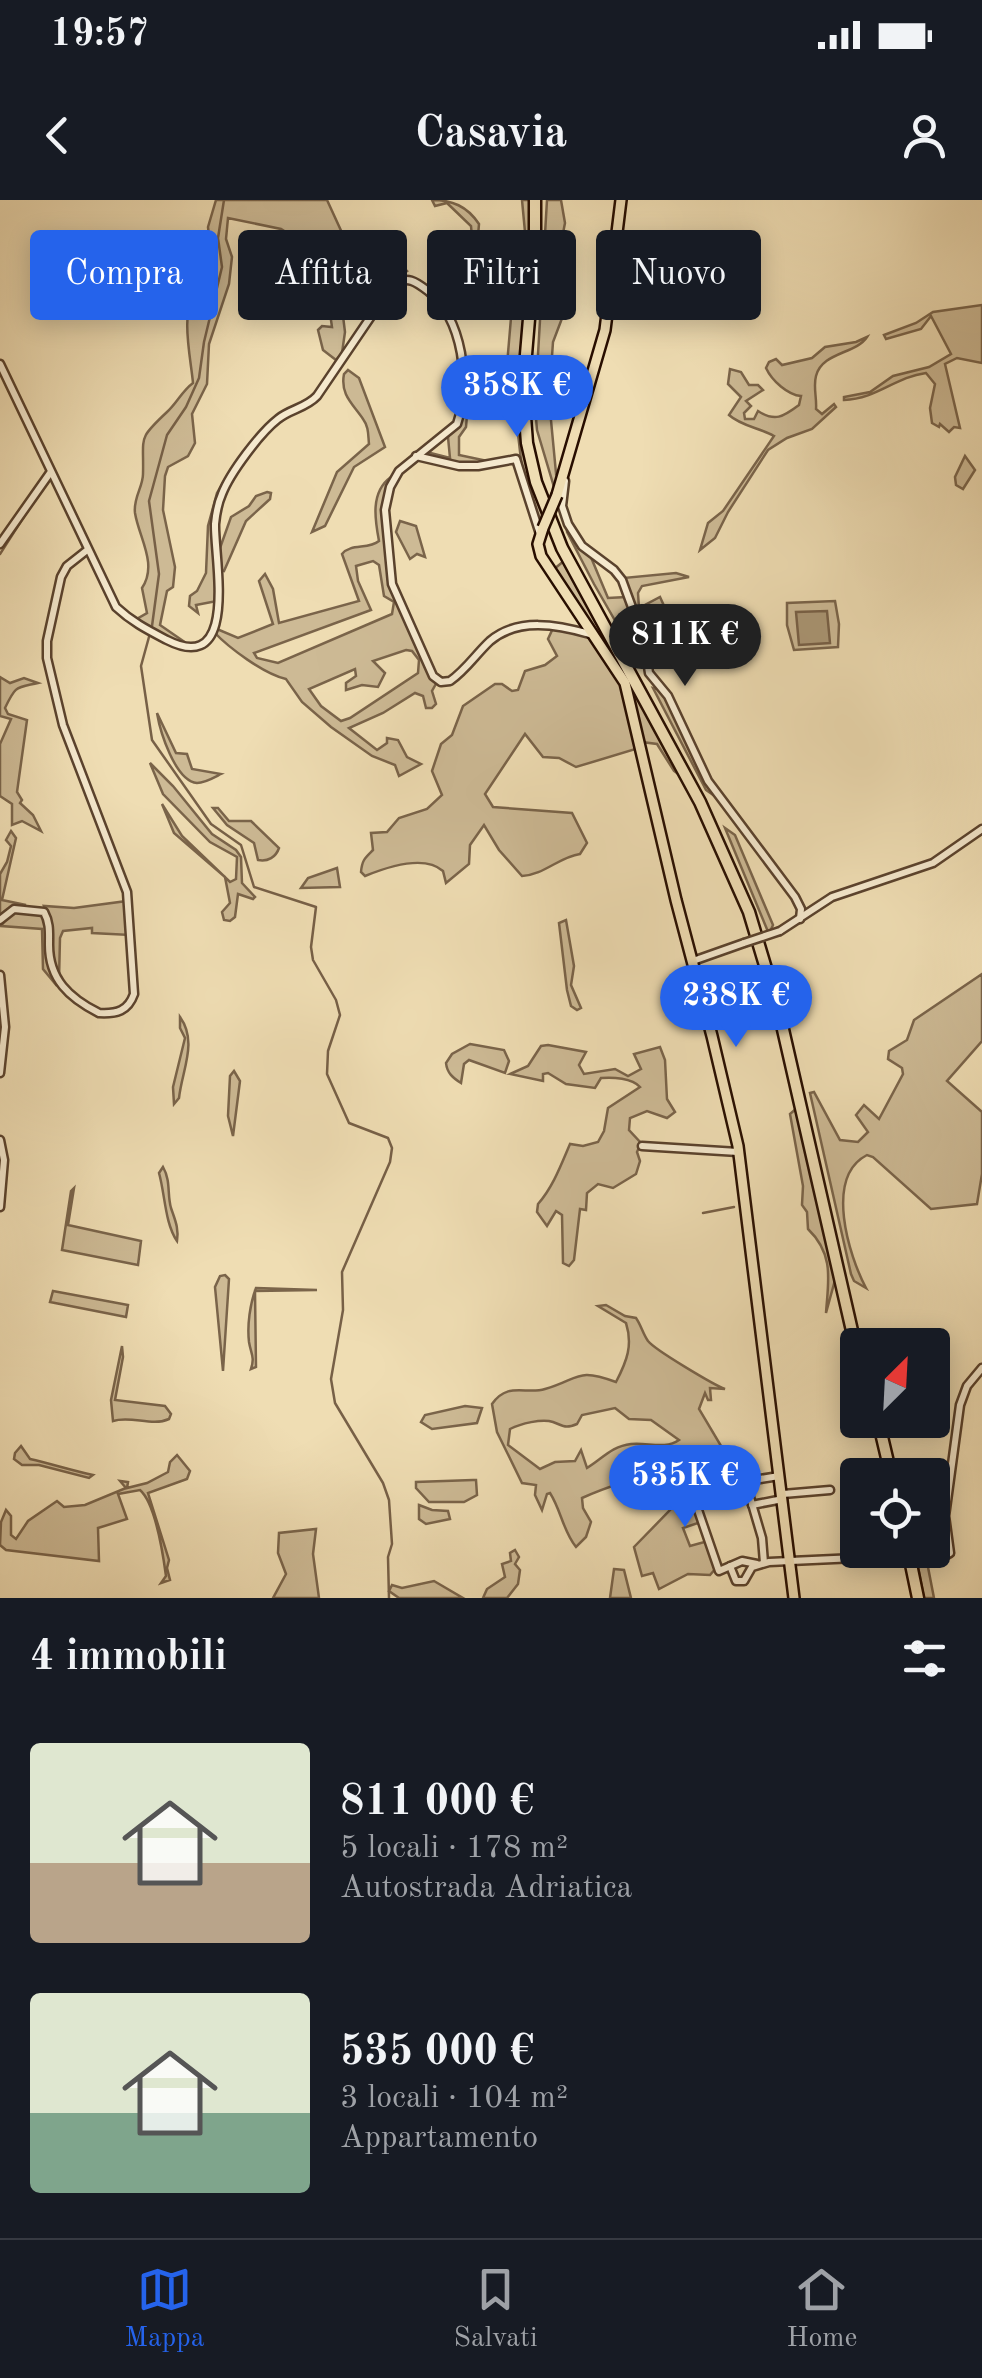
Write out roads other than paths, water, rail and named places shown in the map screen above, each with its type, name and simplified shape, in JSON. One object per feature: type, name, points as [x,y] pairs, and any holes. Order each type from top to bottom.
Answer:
[{"type":"highway","points":[[538,200],[540,248],[529,392],[531,426],[542,479],[567,545],[710,809],[754,910],[785,1012],[857,1328]]},
{"type":"highway","points":[[538,200],[523,390],[527,443],[536,482],[562,548],[695,792],[749,912],[779,1012],[852,1328]]},
{"type":"highway","points":[[909,1568],[915,1598]]},
{"type":"main road","points":[[623,200],[604,330],[538,549],[625,683],[693,960],[738,1152],[794,1598]]},
{"type":"street","points":[[0,364],[116,607],[140,627],[189,649],[204,642],[219,609],[216,524],[228,482],[277,420],[303,408],[317,396],[384,294],[396,281],[409,279],[439,300],[450,314],[462,384],[457,424],[394,478],[385,518],[396,598],[435,679],[454,679],[496,637],[524,627],[543,624],[594,634]]},
{"type":"street","points":[[416,456],[459,466],[516,459],[541,531]]},
{"type":"street","points":[[42,482],[45,460]]},
{"type":"street","points":[[566,462],[562,500],[568,524],[582,546],[620,576],[644,640],[649,673],[668,696],[708,782],[799,904],[800,919]]},
{"type":"street","points":[[0,544],[50,472]]},
{"type":"street","points":[[42,482],[56,485]]},
{"type":"street","points":[[0,920],[14,908],[44,912],[49,926],[50,965],[64,989],[99,1014],[126,1009],[131,1003],[134,994],[129,902],[63,726],[48,658],[47,642],[62,577],[67,566],[86,550]]},
{"type":"street","points":[[693,960],[780,931],[832,897],[932,863],[982,829]]},
{"type":"street","points":[[0,975],[6,1027],[0,1073]]},
{"type":"street","points":[[0,1140],[4,1160],[0,1208]]},
{"type":"street","points":[[642,1146],[738,1152]]},
{"type":"street","points":[[950,1473],[960,1405],[966,1389],[982,1368]]},
{"type":"street","points":[[742,1470],[762,1538],[761,1564]]},
{"type":"street","points":[[760,1479],[780,1476]]},
{"type":"street","points":[[687,1478],[719,1571],[742,1561],[761,1564]]},
{"type":"street","points":[[752,1505],[830,1490]]},
{"type":"street","points":[[730,1566],[734,1579],[744,1580],[752,1566],[840,1557]]},
{"type":"waterway","points":[[224,200],[218,238],[222,267],[199,378],[167,435],[149,501],[159,574],[152,626],[141,666],[152,740],[211,824],[241,845],[254,887],[316,907],[313,960],[336,1000],[340,1015],[328,1051],[327,1074],[349,1123],[388,1138],[392,1148],[390,1162],[342,1272],[343,1310],[331,1379],[335,1403],[383,1483],[389,1500],[389,1598]]},
{"type":"waterway","points":[[0,554],[32,504]]},
{"type":"waterway","points":[[703,1213],[734,1207]]}]
